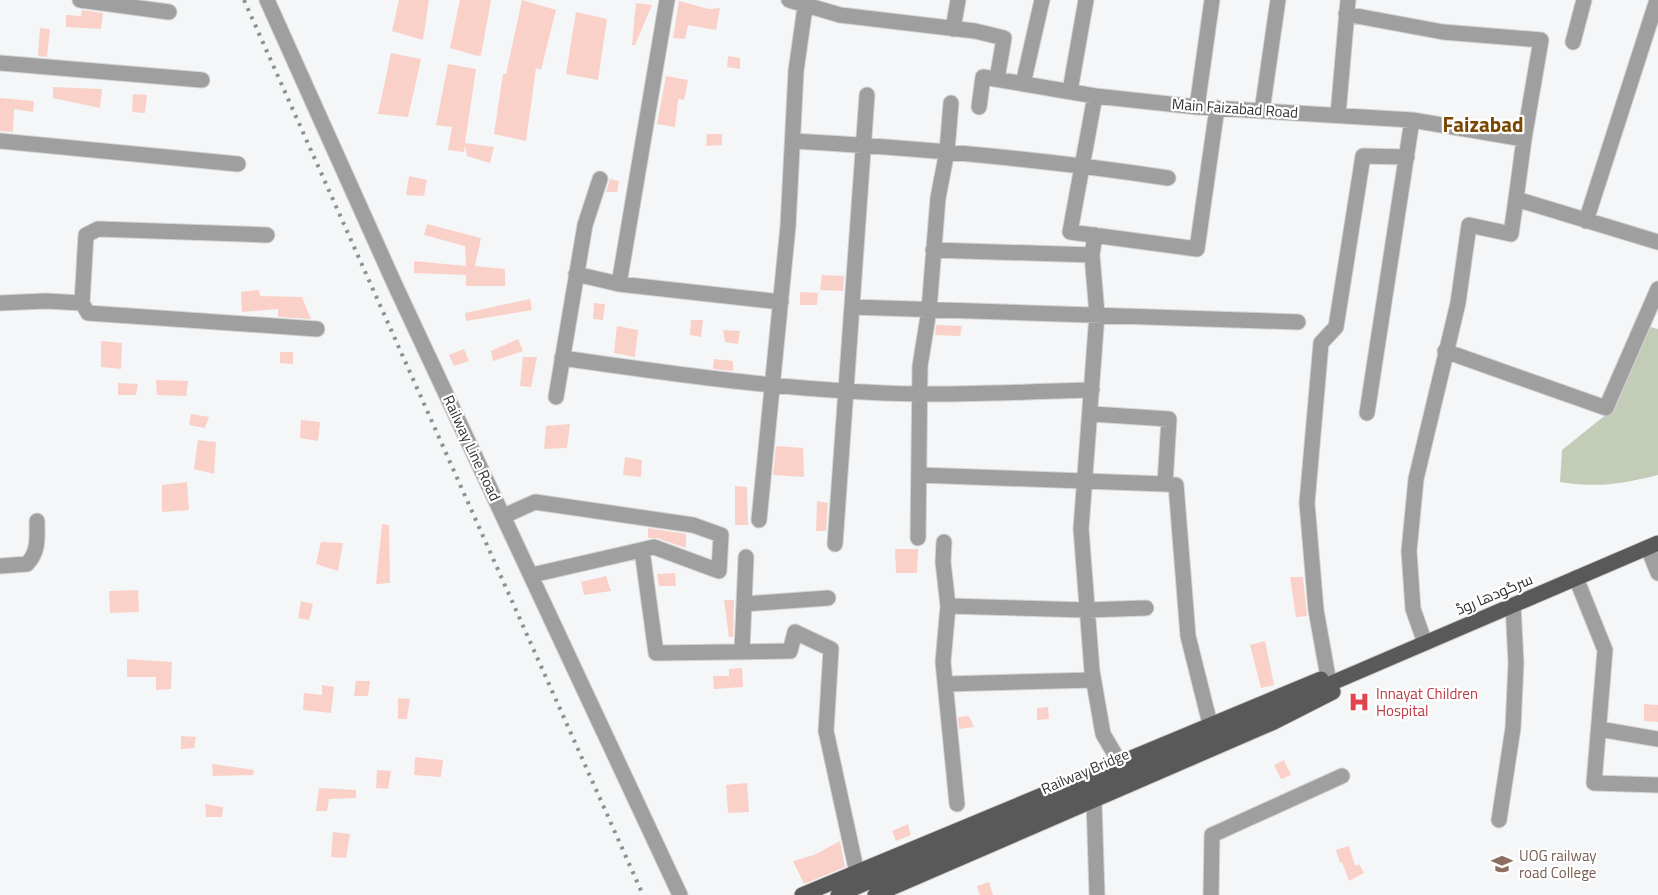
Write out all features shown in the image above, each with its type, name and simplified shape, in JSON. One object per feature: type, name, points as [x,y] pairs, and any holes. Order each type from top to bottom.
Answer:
[{"type":"main road","name":"سرگودھا روڈ","points":[[1345,678],[1653,545]]},
{"type":"main road","points":[[802,895],[1305,684],[1328,677],[1345,678]]},
{"type":"main road","points":[[875,895],[1315,703],[1333,692],[1345,678]]},
{"type":"main road","name":"Railway Bridge","points":[[838,895],[1345,678]]},
{"type":"street","points":[[80,0],[169,12]]},
{"type":"street","name":"Railway Line Road","points":[[267,0],[395,285],[680,895]]},
{"type":"street","points":[[619,284],[667,0]]},
{"type":"street","points":[[789,0],[806,2],[840,15],[975,31],[1004,38],[997,79],[983,77],[979,108]]},
{"type":"street","points":[[953,29],[958,0]]},
{"type":"street","points":[[1023,84],[1042,0]]},
{"type":"street","points":[[1070,91],[1086,0]]},
{"type":"street","points":[[1197,107],[1212,0]]},
{"type":"street","points":[[1262,111],[1278,0]]},
{"type":"street","points":[[1573,42],[1584,0]]},
{"type":"street","points":[[1586,221],[1657,0]]},
{"type":"street","points":[[759,520],[781,302],[796,71],[806,2]]},
{"type":"street","points":[[1338,115],[1347,7],[1443,32],[1541,40],[1511,234],[1469,225],[1458,303],[1416,479],[1409,551],[1413,609],[1425,643]]},
{"type":"street","points":[[0,63],[202,80]]},
{"type":"street","name":"Main Faizabad Road","points":[[997,79],[1095,96],[1197,107],[1412,120],[1524,139]]},
{"type":"street","points":[[835,544],[867,95]]},
{"type":"street","points":[[1095,96],[1070,232],[1197,249],[1217,108]]},
{"type":"street","points":[[918,538],[920,366],[929,309],[938,198],[947,151],[951,103]]},
{"type":"street","points":[[1367,413],[1412,120]]},
{"type":"street","points":[[0,141],[238,164]]},
{"type":"street","points":[[793,141],[947,151],[1082,165],[1168,178]]},
{"type":"street","points":[[1328,677],[1316,610],[1307,503],[1321,343],[1336,327],[1363,156],[1407,157]]},
{"type":"street","points":[[556,397],[585,225],[600,179]]},
{"type":"street","points":[[1516,199],[1658,242]]},
{"type":"street","points":[[267,235],[98,229],[86,235],[82,303],[88,313],[317,328]]},
{"type":"street","points":[[1095,235],[1092,255],[1097,314],[1092,414],[1084,480],[1082,529],[1086,610],[1093,680],[1103,734],[1120,763]]},
{"type":"street","points":[[933,250],[1092,255]]},
{"type":"street","points":[[576,274],[619,284],[781,302]]},
{"type":"street","points":[[1445,351],[1606,408],[1658,288]]},
{"type":"street","points":[[0,303],[46,301],[82,303]]},
{"type":"street","points":[[852,307],[1298,322]]},
{"type":"street","points":[[562,358],[706,379],[773,386],[920,394],[1092,390]]},
{"type":"street","points":[[1092,414],[1169,418],[1165,484]]},
{"type":"street","points":[[919,475],[1176,485],[1188,636],[1210,724]]},
{"type":"street","points":[[504,516],[535,502],[682,523],[721,535],[719,571],[654,547],[532,575]]},
{"type":"street","points":[[0,566],[27,564],[33,557],[37,548],[38,521]]},
{"type":"street","points":[[945,542],[943,562],[948,606],[943,662],[957,804]]},
{"type":"street","points":[[1653,545],[1658,573]]},
{"type":"street","points":[[642,550],[656,653],[790,651],[795,632],[831,649],[826,730],[857,873]]},
{"type":"street","points":[[742,651],[746,557]]},
{"type":"street","points":[[1576,578],[1605,650],[1594,783],[1658,785]]},
{"type":"street","points":[[744,604],[828,598]]},
{"type":"street","points":[[1499,820],[1513,728],[1516,663],[1513,605]]},
{"type":"street","points":[[948,606],[1086,610],[1146,608]]},
{"type":"street","points":[[946,684],[1093,680]]},
{"type":"street","points":[[1599,729],[1658,739]]},
{"type":"street","points":[[1211,895],[1212,835],[1342,776]]},
{"type":"street","points":[[1094,801],[1097,895]]},
{"type":"green space","points":[[1647,326],[1658,329],[1658,475],[1609,484],[1586,485],[1560,482],[1562,450],[1608,413]]},
{"type":"building","points":[[399,0],[429,0],[423,40],[392,31]]},
{"type":"building","points":[[460,0],[491,0],[481,55],[450,48]]},
{"type":"building","points":[[522,0],[556,10],[541,70],[536,68],[526,141],[494,134],[503,74],[506,74]]},
{"type":"building","points":[[679,1],[709,9],[720,8],[716,30],[688,25],[685,39],[673,38]]},
{"type":"building","points":[[636,3],[652,5],[635,45],[632,45]]},
{"type":"building","points":[[82,10],[103,13],[101,29],[66,27],[66,15],[81,16]]},
{"type":"building","points":[[576,12],[607,19],[598,80],[566,74]]},
{"type":"building","points":[[40,28],[50,29],[47,57],[38,56]]},
{"type":"building","points":[[391,53],[421,59],[408,117],[378,114]]},
{"type":"building","points":[[728,56],[740,58],[740,69],[727,67]]},
{"type":"building","points":[[448,64],[476,69],[465,143],[494,147],[490,163],[467,156],[465,145],[464,152],[448,150],[452,127],[436,125]]},
{"type":"building","points":[[666,76],[688,80],[684,100],[678,99],[675,127],[657,124]]},
{"type":"building","points":[[53,87],[102,89],[100,108],[53,98]]},
{"type":"building","points":[[133,94],[147,95],[145,113],[132,112]]},
{"type":"building","points":[[0,98],[34,101],[33,112],[14,109],[13,132],[0,131]]},
{"type":"building","points":[[707,134],[722,134],[722,145],[706,146]]},
{"type":"building","points":[[409,176],[427,180],[424,196],[406,195]]},
{"type":"building","points":[[610,179],[619,181],[617,192],[606,192]]},
{"type":"building","points":[[427,224],[481,238],[475,266],[505,269],[505,286],[466,286],[466,275],[414,273],[414,261],[466,266],[465,246],[424,235]]},
{"type":"building","points":[[822,275],[844,276],[843,291],[820,290]]},
{"type":"building","points":[[259,290],[260,296],[302,297],[311,319],[278,317],[278,309],[242,312],[241,292]]},
{"type":"building","points":[[800,292],[818,293],[817,305],[800,305]]},
{"type":"building","points":[[530,299],[532,310],[466,321],[465,313]]},
{"type":"building","points":[[594,303],[605,304],[603,320],[593,319]]},
{"type":"building","points":[[691,320],[703,320],[701,337],[690,335]]},
{"type":"building","points":[[936,325],[962,326],[960,336],[935,335]]},
{"type":"building","points":[[617,326],[638,330],[635,357],[614,353]]},
{"type":"building","points":[[723,330],[740,331],[738,344],[725,342]]},
{"type":"building","points":[[518,339],[523,351],[493,361],[491,351]]},
{"type":"building","points":[[101,341],[122,343],[121,369],[101,367]]},
{"type":"building","points":[[464,349],[469,361],[454,366],[449,355]]},
{"type":"building","points":[[280,352],[293,352],[293,364],[280,363]]},
{"type":"building","points":[[523,357],[537,357],[531,387],[520,386]]},
{"type":"building","points":[[714,359],[733,361],[733,371],[713,369]]},
{"type":"building","points":[[156,380],[188,381],[186,396],[157,395]]},
{"type":"building","points":[[118,383],[138,384],[136,395],[118,395]]},
{"type":"building","points":[[191,414],[209,417],[205,428],[189,425]]},
{"type":"building","points":[[301,420],[320,422],[318,441],[300,438]]},
{"type":"building","points":[[570,424],[567,448],[544,449],[546,426]]},
{"type":"building","points":[[198,440],[216,442],[214,474],[194,469]]},
{"type":"building","points":[[776,446],[803,448],[804,477],[773,475]]},
{"type":"building","points":[[625,457],[642,460],[641,477],[623,475]]},
{"type":"building","points":[[187,482],[189,510],[162,512],[162,485]]},
{"type":"building","points":[[735,486],[747,487],[748,525],[735,525]]},
{"type":"building","points":[[817,501],[828,503],[826,531],[816,531]]},
{"type":"building","points":[[382,524],[389,525],[390,583],[376,584]]},
{"type":"building","points":[[648,528],[686,534],[686,548],[657,538],[648,538]]},
{"type":"building","points":[[321,542],[343,543],[338,571],[316,564]]},
{"type":"building","points":[[895,549],[918,549],[917,573],[896,573]]},
{"type":"building","points":[[675,573],[676,586],[659,586],[657,574]]},
{"type":"building","points":[[606,576],[611,591],[584,595],[581,582]]},
{"type":"building","points":[[1290,577],[1303,577],[1307,616],[1296,617]]},
{"type":"building","points":[[138,590],[139,612],[110,613],[109,591]]},
{"type":"building","points":[[724,600],[734,600],[733,637],[729,637]]},
{"type":"building","points":[[301,601],[313,604],[309,620],[298,618]]},
{"type":"building","points":[[1265,641],[1274,685],[1261,688],[1250,645]]},
{"type":"building","points":[[127,659],[172,662],[171,689],[156,690],[156,677],[127,677]]},
{"type":"building","points":[[742,668],[743,687],[714,689],[713,676],[729,676],[729,669]]},
{"type":"building","points":[[356,681],[370,681],[368,696],[354,696]]},
{"type":"building","points":[[322,685],[334,687],[331,713],[303,710],[304,693],[322,695]]},
{"type":"building","points":[[398,698],[410,699],[407,719],[398,719]]},
{"type":"building","points":[[1644,704],[1658,705],[1658,722],[1644,721]]},
{"type":"building","points":[[1048,707],[1049,719],[1037,720],[1037,708]]},
{"type":"building","points":[[969,716],[974,727],[959,729],[958,717]]},
{"type":"building","points":[[181,736],[196,737],[194,748],[181,749]]},
{"type":"building","points":[[415,757],[443,760],[441,777],[414,775]]},
{"type":"building","points":[[1284,760],[1291,775],[1281,779],[1274,765]]},
{"type":"building","points":[[212,764],[254,770],[253,775],[213,776]]},
{"type":"building","points":[[377,770],[391,771],[388,789],[376,788]]},
{"type":"building","points":[[747,783],[749,812],[728,813],[726,785]]},
{"type":"building","points":[[319,788],[356,790],[356,798],[329,799],[327,811],[316,811]]},
{"type":"building","points":[[205,804],[223,807],[222,817],[206,817]]},
{"type":"building","points":[[908,824],[911,835],[896,841],[892,831]]},
{"type":"building","points":[[333,832],[350,834],[346,858],[331,857]]},
{"type":"building","points":[[840,841],[845,867],[804,884],[793,861],[814,855]]},
{"type":"building","points":[[1349,846],[1355,866],[1359,864],[1364,873],[1349,881],[1336,850]]},
{"type":"building","points":[[989,882],[993,895],[980,895],[977,886]]},
{"type":"railway","points":[[244,0],[643,895]]},
{"type":"place","name":"Innayat Children Hospital","points":[[1359,702]]},
{"type":"place","name":"UOG railway road College","points":[[1502,864]]},
{"type":"district","name":"Faizabad","points":[[1483,124]]}]
